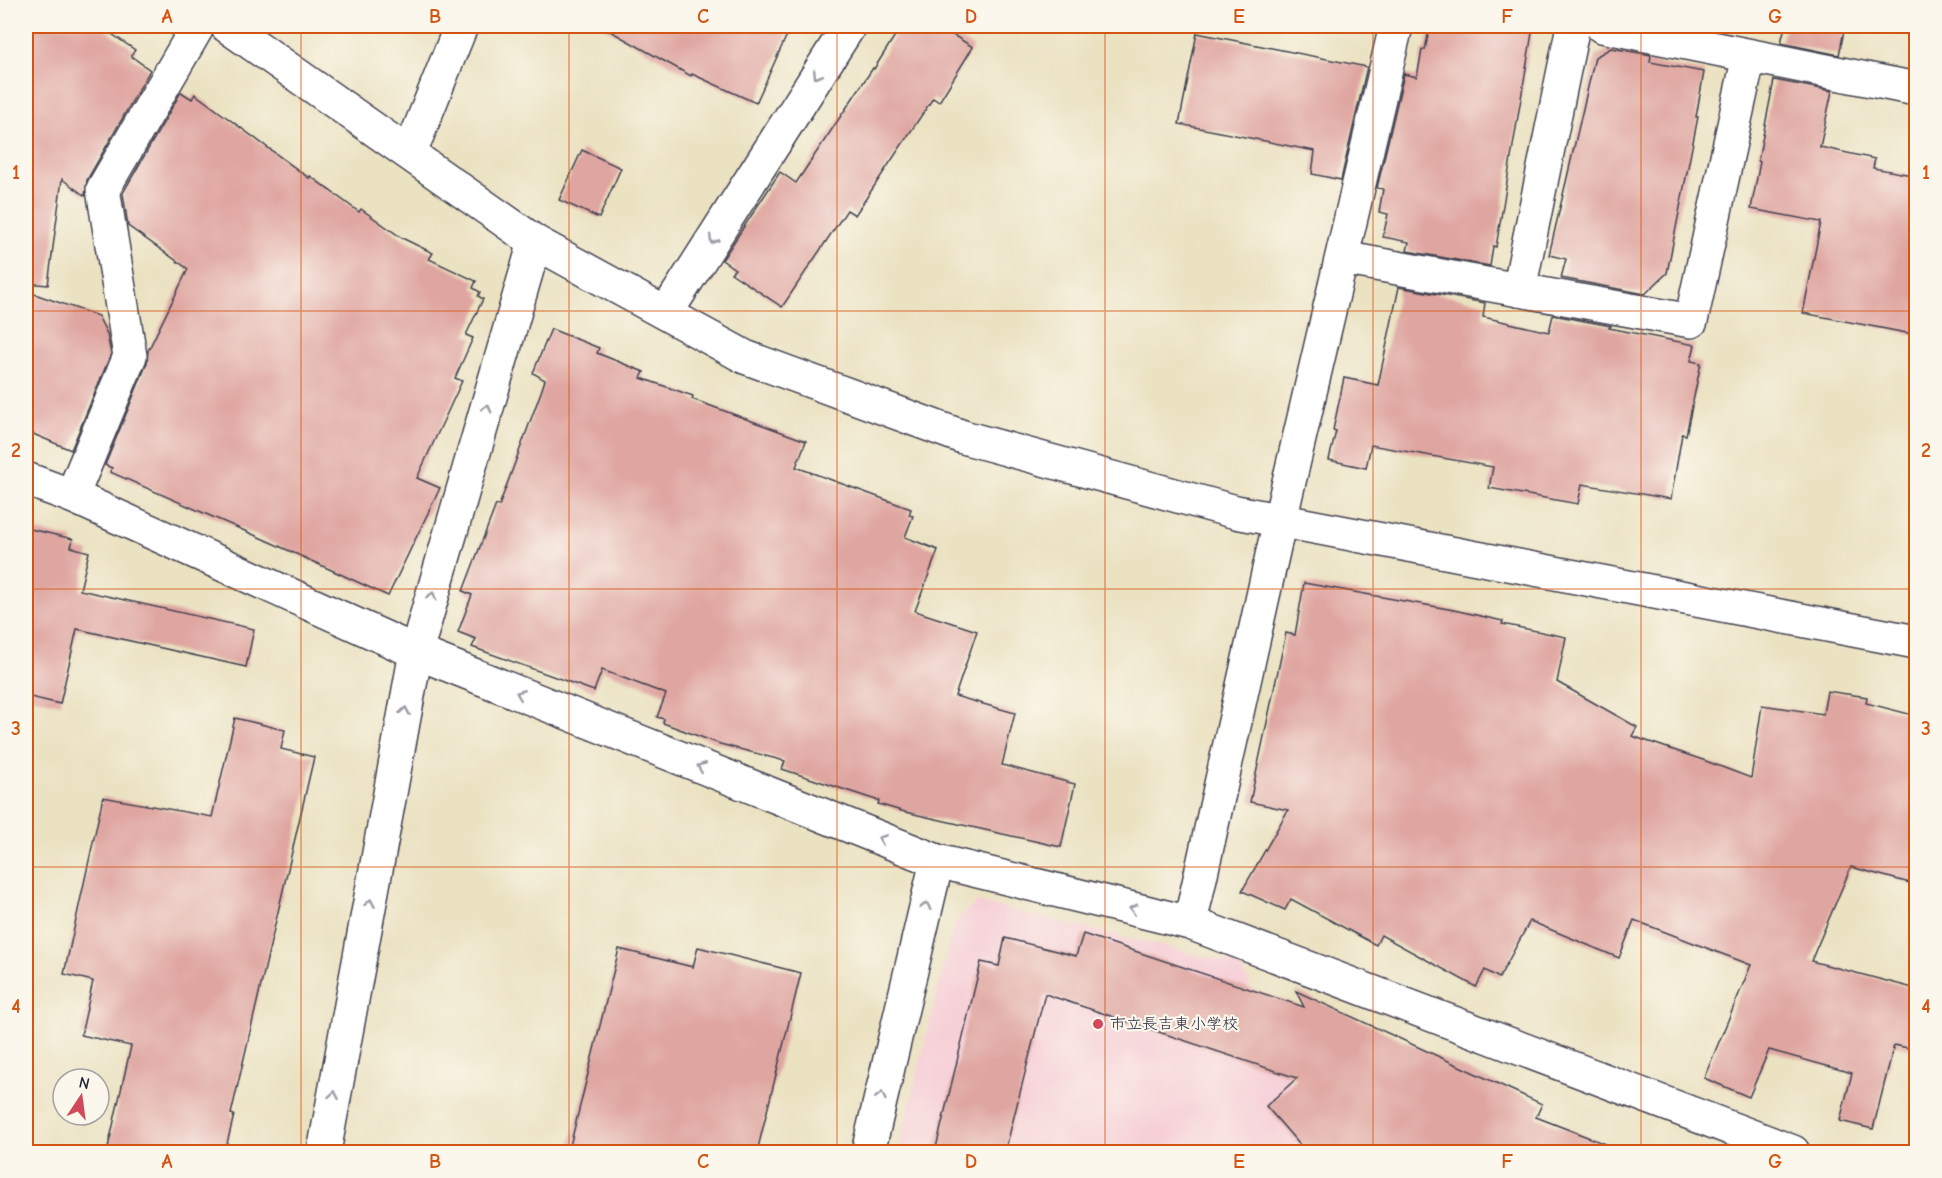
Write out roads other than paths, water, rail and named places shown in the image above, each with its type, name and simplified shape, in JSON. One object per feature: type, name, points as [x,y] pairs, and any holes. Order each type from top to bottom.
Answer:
[{"type":"street","points":[[72,496],[130,356],[103,189],[198,26]]},
{"type":"street","points":[[227,26],[536,242],[745,357],[963,437],[1224,509],[1917,642]]},
{"type":"street","points":[[410,153],[461,26]]},
{"type":"street","points":[[666,314],[849,26]]},
{"type":"street","points":[[1190,923],[1280,520],[1396,26]]},
{"type":"street","points":[[1519,290],[1573,26]]},
{"type":"street","points":[[1602,26],[1917,89]]},
{"type":"street","points":[[1342,258],[1691,321],[1749,56]]},
{"type":"street","points":[[324,1152],[416,652],[536,242]]},
{"type":"street","points":[[26,479],[72,496],[416,652],[936,861],[1190,923],[1793,1152]]},
{"type":"street","points":[[868,1152],[936,861]]},
{"type":"place","name":"市立長吉東小学校","points":[[1098,1024]]}]
